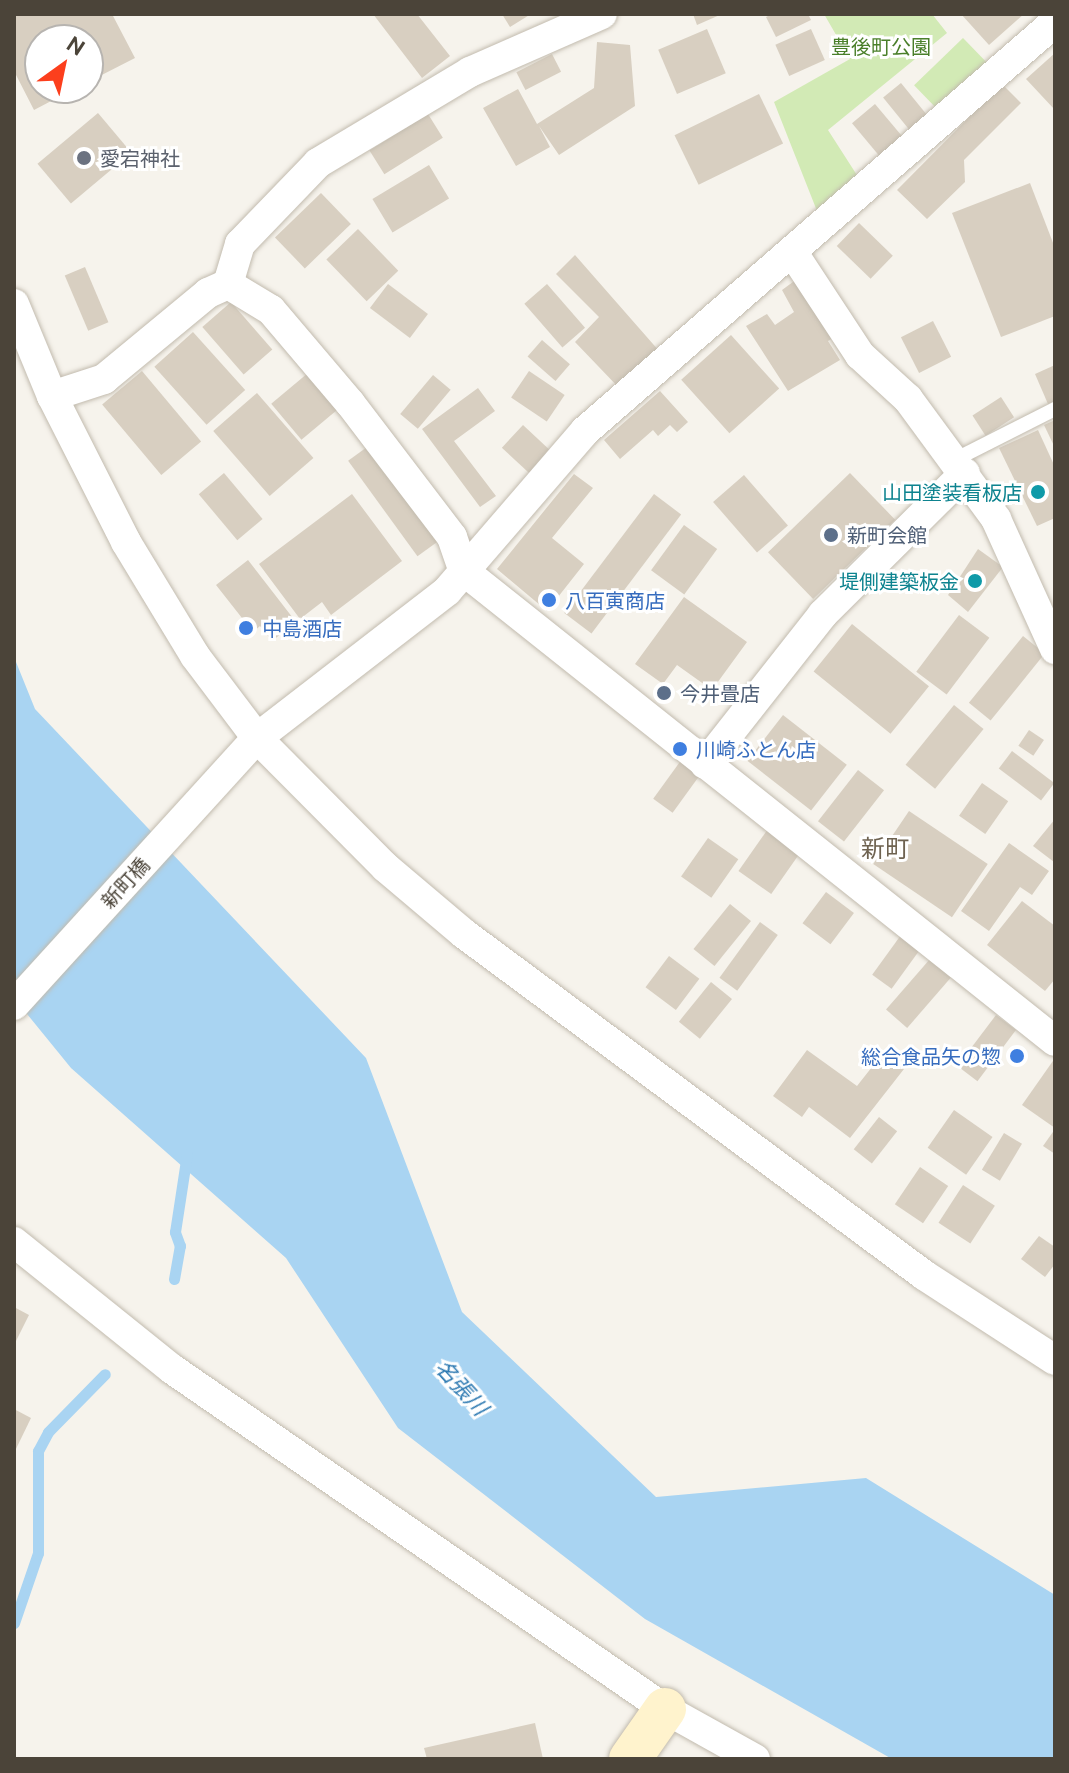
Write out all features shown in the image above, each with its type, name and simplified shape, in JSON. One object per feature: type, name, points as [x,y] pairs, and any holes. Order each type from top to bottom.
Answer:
[{"type":"street","points":[[52,396],[104,379],[208,293],[228,284],[240,244],[318,163],[470,72],[602,14]]},
{"type":"street","name":"新町橋","points":[[14,1005],[257,738],[447,591],[585,431],[1055,22]]},
{"type":"street","points":[[793,253],[860,355],[908,399],[961,466],[996,519],[1055,649]]},
{"type":"street","points":[[228,284],[271,310],[350,403],[452,537],[464,571],[1055,1041]]},
{"type":"street","points":[[14,304],[52,396],[126,542],[195,656],[257,738],[385,867],[463,933],[924,1275],[1055,1360]]},
{"type":"street","points":[[705,764],[823,614],[961,466]]},
{"type":"street","points":[[14,1242],[172,1369],[665,1709],[755,1759]]},
{"type":"street","points":[[630,1759],[665,1709]]},
{"type":"lane","points":[[961,466],[1055,409]]},
{"type":"green space","name":"豊後町公園","points":[[824,14],[932,14],[947,33],[828,130],[862,183],[817,211],[774,102],[850,59]]},
{"type":"green space","points":[[963,38],[994,70],[945,118],[914,85]]},
{"type":"water","name":"名張川","points":[[14,657],[35,709],[366,1058],[462,1312],[656,1497],[866,1478],[1055,1595],[1055,1759],[892,1759],[645,1619],[398,1428],[286,1258],[71,1068],[14,998]]},
{"type":"building","points":[[14,14],[112,14],[135,58],[104,74],[104,24],[24,24],[24,90],[14,71]]},
{"type":"building","points":[[373,14],[417,14],[450,56],[422,78]]},
{"type":"building","points":[[502,14],[531,14],[510,27]]},
{"type":"building","points":[[693,14],[722,14],[697,25]]},
{"type":"building","points":[[772,14],[808,14],[811,20],[776,37],[766,17]]},
{"type":"building","points":[[961,14],[1024,14],[989,45]]},
{"type":"building","points":[[707,29],[726,73],[677,94],[658,50]]},
{"type":"building","points":[[811,29],[825,60],[789,76],[775,45]]},
{"type":"building","points":[[597,42],[630,45],[635,106],[559,155],[539,126],[550,147],[516,166],[483,108],[518,89],[537,124],[594,88]]},
{"type":"building","points":[[1055,53],[1055,110],[1026,79]]},
{"type":"building","points":[[552,54],[561,72],[525,90],[516,72]]},
{"type":"building","points":[[901,83],[932,122],[915,136],[883,97]]},
{"type":"building","points":[[1002,84],[1021,103],[964,160],[965,182],[927,219],[897,190]]},
{"type":"building","points":[[759,94],[783,143],[699,185],[675,135]]},
{"type":"building","points":[[31,104],[45,104],[34,110]]},
{"type":"building","points":[[875,104],[909,145],[886,164],[852,123]]},
{"type":"building","name":"愛宕神社","points":[[98,113],[131,153],[71,204],[37,164]]},
{"type":"building","points":[[428,114],[443,138],[384,174],[369,151]]},
{"type":"building","points":[[429,165],[449,198],[393,232],[372,199]]},
{"type":"building","points":[[1030,183],[1055,248],[1055,316],[1001,337],[952,213]]},
{"type":"building","points":[[321,193],[351,224],[305,268],[275,237]]},
{"type":"building","points":[[859,223],[893,256],[871,279],[837,246]]},
{"type":"building","points":[[358,229],[398,271],[367,301],[326,260]]},
{"type":"building","points":[[575,255],[660,352],[621,390],[575,342],[599,317],[556,274]]},
{"type":"building","points":[[85,267],[108,322],[88,331],[65,276]]},
{"type":"building","points":[[797,279],[833,338],[828,341],[840,360],[788,391],[746,326],[767,314],[775,325],[794,312],[782,290]]},
{"type":"building","points":[[388,284],[428,314],[410,338],[370,308]]},
{"type":"building","points":[[547,284],[585,328],[562,347],[524,304]]},
{"type":"building","points":[[231,302],[272,350],[244,374],[202,327]]},
{"type":"building","points":[[933,321],[951,357],[919,373],[901,337]]},
{"type":"building","points":[[193,332],[245,390],[207,425],[154,367]]},
{"type":"building","points":[[731,335],[779,389],[729,433],[681,380]]},
{"type":"building","points":[[542,340],[570,364],[555,381],[528,357]]},
{"type":"building","points":[[1055,365],[1055,401],[1048,404],[1035,374]]},
{"type":"building","points":[[142,371],[201,441],[161,475],[102,404]]},
{"type":"building","points":[[529,371],[565,395],[547,422],[511,398]]},
{"type":"building","points":[[308,373],[338,409],[301,440],[271,404]]},
{"type":"building","points":[[433,375],[451,390],[418,429],[400,414]]},
{"type":"building","points":[[478,388],[495,411],[454,441],[496,496],[480,507],[422,429]]},
{"type":"building","points":[[660,391],[688,422],[677,432],[670,425],[658,436],[653,430],[620,459],[604,440]]},
{"type":"building","points":[[257,393],[313,458],[270,496],[213,431]]},
{"type":"building","points":[[1001,397],[1014,417],[986,436],[972,416]]},
{"type":"building","points":[[1055,420],[1055,448],[1044,425]]},
{"type":"building","points":[[523,425],[556,456],[535,478],[502,448]]},
{"type":"building","name":"山田塗装看板店","points":[[1038,430],[1055,467],[1055,518],[1037,526],[999,448]]},
{"type":"building","points":[[374,442],[443,537],[417,556],[348,461]]},
{"type":"building","points":[[224,473],[263,519],[237,540],[199,494]]},
{"type":"building","name":"新町会館","points":[[850,473],[895,520],[813,599],[768,552]]},
{"type":"building","points":[[574,474],[593,488],[552,538],[584,564],[547,611],[497,569]]},
{"type":"building","points":[[744,475],[788,526],[757,552],[713,502]]},
{"type":"building","points":[[352,494],[402,561],[331,615],[322,602],[300,619],[259,564]]},
{"type":"building","points":[[654,494],[681,514],[591,633],[564,613]]},
{"type":"building","points":[[684,525],[717,549],[684,594],[651,570]]},
{"type":"building","name":"堤側建築板金","points":[[978,549],[1003,567],[968,612],[948,595]]},
{"type":"building","points":[[248,560],[296,622],[272,641],[260,626],[253,632],[216,585]]},
{"type":"building","points":[[684,597],[747,642],[712,690],[677,665],[663,684],[635,664]]},
{"type":"building","points":[[959,615],[989,638],[947,695],[916,672]]},
{"type":"building","points":[[852,624],[929,686],[891,734],[814,671]]},
{"type":"building","points":[[1023,636],[1045,654],[991,720],[969,703]]},
{"type":"building","points":[[954,705],[984,729],[935,789],[906,765]]},
{"type":"building","points":[[783,715],[847,765],[811,811],[747,761]]},
{"type":"building","points":[[1029,730],[1044,740],[1033,756],[1018,746]]},
{"type":"building","points":[[1012,751],[1054,783],[1041,800],[999,769]]},
{"type":"building","points":[[682,759],[701,773],[673,813],[653,799]]},
{"type":"building","points":[[858,770],[884,790],[844,842],[818,821]]},
{"type":"building","points":[[982,783],[1008,801],[985,834],[959,816]]},
{"type":"building","points":[[909,811],[988,864],[952,917],[873,864]]},
{"type":"building","points":[[1055,819],[1055,860],[1054,862],[1033,846]]},
{"type":"building","points":[[770,826],[803,849],[771,894],[738,871]]},
{"type":"building","points":[[708,838],[738,859],[711,898],[681,877]]},
{"type":"building","points":[[1009,843],[1049,871],[1032,895],[1020,887],[989,931],[961,911]]},
{"type":"building","points":[[826,892],[854,913],[830,944],[803,923]]},
{"type":"building","points":[[1022,901],[1055,926],[1055,979],[1045,991],[987,945]]},
{"type":"building","points":[[730,904],[751,921],[714,966],[693,949]]},
{"type":"building","points":[[760,922],[778,935],[737,991],[719,978]]},
{"type":"building","points":[[901,935],[920,949],[892,989],[872,975]]},
{"type":"building","points":[[669,956],[699,979],[676,1010],[646,987]]},
{"type":"building","points":[[930,959],[951,977],[907,1028],[886,1010]]},
{"type":"building","points":[[711,982],[732,999],[700,1039],[679,1022]]},
{"type":"building","points":[[996,1015],[1016,1030],[977,1081],[957,1066]]},
{"type":"building","points":[[807,1050],[857,1086],[883,1053],[904,1069],[850,1138],[809,1107],[802,1117],[773,1096]]},
{"type":"building","points":[[1055,1058],[1055,1128],[1022,1105]]},
{"type":"building","points":[[954,1110],[993,1137],[966,1175],[928,1148]]},
{"type":"building","points":[[879,1117],[897,1131],[872,1163],[854,1149]]},
{"type":"building","points":[[1055,1129],[1055,1154],[1043,1146]]},
{"type":"building","points":[[1004,1133],[1022,1144],[1000,1181],[982,1170]]},
{"type":"building","points":[[920,1167],[948,1186],[923,1223],[895,1204]]},
{"type":"building","points":[[963,1185],[995,1206],[970,1243],[938,1223]]},
{"type":"building","points":[[1039,1236],[1055,1247],[1055,1264],[1045,1277],[1021,1259]]},
{"type":"building","points":[[14,1307],[29,1315],[14,1345]]},
{"type":"building","points":[[14,1409],[31,1418],[14,1453]]},
{"type":"building","points":[[535,1723],[543,1759],[427,1759],[424,1748]]},
{"type":"waterway","points":[[174,1279],[180,1246],[175,1232],[187,1154]]},
{"type":"waterway","points":[[14,1623],[38,1553],[38,1451],[48,1432],[105,1374]]},
{"type":"place","name":"愛宕神社","points":[[84,158]]},
{"type":"place","name":"山田塗装看板店","points":[[1038,492]]},
{"type":"place","name":"新町会館","points":[[831,535]]},
{"type":"place","name":"堤側建築板金","points":[[975,581]]},
{"type":"place","name":"八百寅商店","points":[[549,600]]},
{"type":"place","name":"中島酒店","points":[[246,628]]},
{"type":"place","name":"今井畳店","points":[[664,693]]},
{"type":"place","name":"川崎ふとん店","points":[[680,749]]},
{"type":"place","name":"総合食品矢の惣","points":[[1017,1056]]},
{"type":"district","name":"新町","points":[[885,849]]}]
